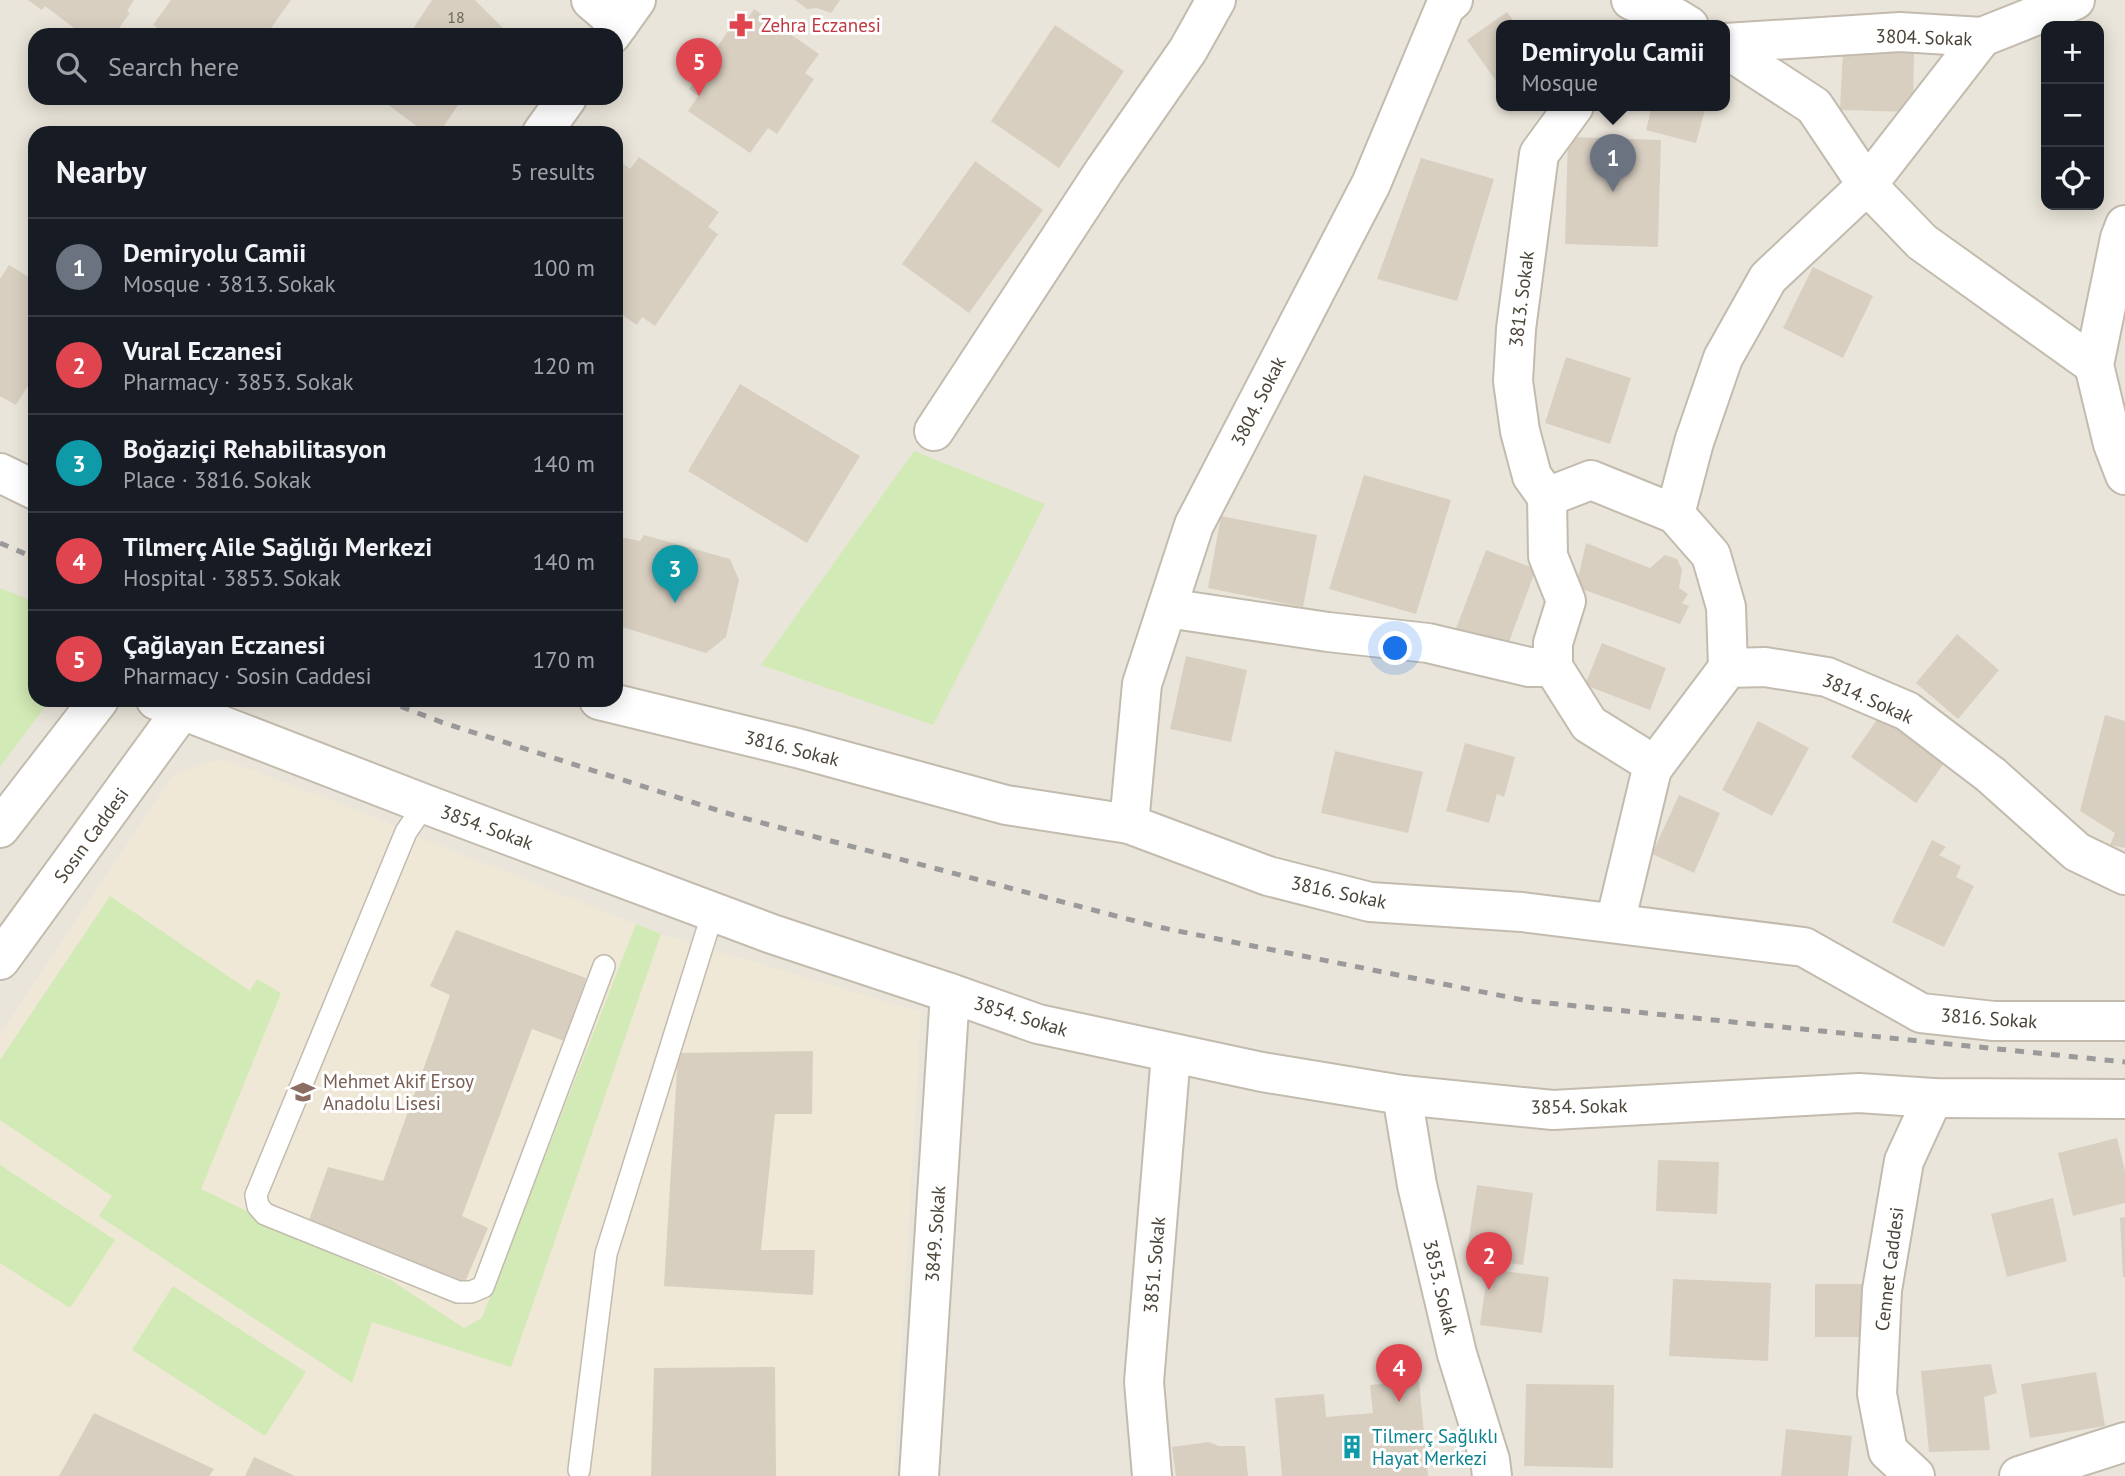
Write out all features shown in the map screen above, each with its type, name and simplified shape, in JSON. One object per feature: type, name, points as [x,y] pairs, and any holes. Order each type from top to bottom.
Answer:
[{"type":"street","points":[[934,431],[1104,171],[1188,50],[1216,0]]},
{"type":"street","name":"3804. Sokak","points":[[1129,824],[1142,684],[1194,525],[1371,184],[1445,7],[1453,0]]},
{"type":"street","points":[[1631,0],[1679,17]]},
{"type":"street","points":[[1982,37],[2075,0]]},
{"type":"street","name":"3804. Sokak","points":[[1730,45],[1900,32],[1982,37]]},
{"type":"street","name":"3804. Sokak","points":[[1675,514],[1694,442],[1723,358],[1768,278],[1867,185],[1982,37]]},
{"type":"street","points":[[1730,48],[1814,106],[1867,185],[1922,242],[2107,383]]},
{"type":"street","points":[[547,126],[562,105]]},
{"type":"street","name":"3813. Sokak","points":[[1547,497],[1532,476],[1520,431],[1513,381],[1516,329],[1539,154],[1570,111]]},
{"type":"street","points":[[2125,225],[2120,238],[2107,383],[2113,444],[2125,475]]},
{"type":"street","points":[[0,473],[28,487]]},
{"type":"street","points":[[1615,923],[1652,769],[1728,668],[1726,607],[1711,555],[1675,514],[1591,480],[1547,497],[1548,556],[1566,601],[1553,643],[1553,667],[1589,724],[1646,759],[1652,769]]},
{"type":"street","points":[[1167,608],[1328,632],[1428,643],[1529,667],[1553,667]]},
{"type":"street","name":"3814. Sokak","points":[[1728,668],[1765,667],[1827,677],[1907,711],[1991,775],[2077,852],[2125,875]]},
{"type":"street","name":"3816. Sokak","points":[[623,706],[797,748],[1006,805],[1129,824],[1268,876],[1370,902],[1522,912],[1804,947],[1921,1013],[1994,1021],[2125,1021]]},
{"type":"street","points":[[0,828],[94,707]]},
{"type":"street","name":"Sosın Caddesi","points":[[0,960],[172,707]]},
{"type":"street","name":"3854. Sokak","points":[[182,707],[425,804],[772,934],[950,992],[1038,1024],[1171,1054],[1402,1095],[1553,1110],[1859,1093],[1933,1098],[2125,1099]]},
{"type":"street","name":"3849. Sokak","points":[[919,1476],[950,992]]},
{"type":"street","name":"3851. Sokak","points":[[1152,1476],[1144,1382],[1171,1054]]},
{"type":"street","name":"3853. Sokak","points":[[1402,1095],[1417,1185],[1457,1354],[1490,1460],[1492,1476]]},
{"type":"street","name":"Cennet Caddesi","points":[[1915,1476],[1888,1451],[1877,1394],[1882,1290],[1904,1161],[1933,1098]]},
{"type":"street","points":[[2019,1476],[2125,1442]]},
{"type":"lane","points":[[425,804],[406,832],[256,1195],[258,1206],[265,1214],[458,1292],[471,1292],[483,1287],[604,967]]},
{"type":"lane","points":[[579,1470],[606,1254],[713,912]]},
{"type":"shaded area","points":[[0,0],[2125,0],[2125,1476],[0,1476]]},
{"type":"shaded area","points":[[223,759],[378,818],[406,832],[661,934],[921,1012],[894,1476],[0,1476],[0,1034],[175,773]]},
{"type":"green space","points":[[914,451],[1045,504],[933,725],[761,665]]},
{"type":"green space","points":[[0,588],[28,599],[28,707],[45,707],[0,767]]},
{"type":"green space","points":[[110,896],[250,991],[257,979],[281,993],[201,1189],[392,1281],[464,1328],[482,1318],[636,924],[661,934],[511,1367],[372,1322],[352,1383],[99,1216],[112,1196],[0,1120],[0,1060]]},
{"type":"green space","points":[[0,1165],[115,1240],[70,1308],[0,1263]]},
{"type":"green space","points":[[173,1286],[306,1372],[265,1436],[132,1350]]},
{"type":"building","points":[[28,0],[134,0],[127,11],[130,13],[119,28],[74,28],[45,6],[42,10]]},
{"type":"building","points":[[171,0],[291,0],[271,28],[158,28],[153,25]]},
{"type":"building","points":[[432,0],[475,0],[503,28],[414,28]]},
{"type":"building","points":[[795,0],[840,0],[831,13],[817,8],[807,9]]},
{"type":"building","points":[[754,9],[819,54],[805,73],[814,79],[777,134],[768,128],[750,153],[688,111],[698,96],[689,89],[730,28],[738,34]]},
{"type":"building","points":[[1507,12],[1513,20],[1496,20],[1496,81],[1467,40]]},
{"type":"building","points":[[1055,25],[1124,71],[1059,168],[991,121]]},
{"type":"building","points":[[1843,51],[1914,53],[1913,112],[1840,110]]},
{"type":"building","points":[[388,105],[458,105],[444,126],[417,126]]},
{"type":"building","points":[[1651,111],[1705,111],[1696,143],[1646,130]]},
{"type":"building","points":[[1568,137],[1661,140],[1658,247],[1565,244]]},
{"type":"building","points":[[639,157],[719,212],[708,227],[718,234],[655,326],[642,317],[637,325],[623,316],[623,164],[630,169]]},
{"type":"building","points":[[1421,158],[1494,179],[1457,301],[1377,279]]},
{"type":"building","points":[[975,161],[1043,210],[969,313],[902,264]]},
{"type":"building","points":[[9,265],[28,277],[28,385],[16,405],[0,396],[0,279]]},
{"type":"building","points":[[1813,267],[1873,296],[1843,358],[1783,328]]},
{"type":"building","points":[[1566,357],[1631,378],[1610,444],[1545,423]]},
{"type":"building","points":[[740,384],[860,456],[807,543],[688,471]]},
{"type":"building","points":[[1364,475],[1451,500],[1416,614],[1329,589]]},
{"type":"building","points":[[1221,516],[1317,535],[1303,607],[1208,588]]},
{"type":"building","points":[[644,535],[730,559],[739,580],[726,637],[706,653],[623,627],[623,537],[640,541]]},
{"type":"building","points":[[1586,543],[1650,568],[1665,555],[1677,559],[1682,570],[1679,588],[1688,594],[1682,603],[1689,606],[1680,624],[1576,587]]},
{"type":"building","points":[[1486,550],[1536,569],[1506,650],[1455,631]]},
{"type":"building","points":[[1957,634],[1999,670],[1958,719],[1916,683]]},
{"type":"building","points":[[1602,643],[1666,668],[1650,710],[1585,685]]},
{"type":"building","points":[[1186,656],[1247,670],[1231,742],[1170,729]]},
{"type":"building","points":[[2105,715],[2125,721],[2125,848],[2110,845],[2115,833],[2080,811]]},
{"type":"building","points":[[1879,717],[1944,763],[1916,803],[1851,757]]},
{"type":"building","points":[[1758,721],[1809,748],[1772,816],[1722,790]]},
{"type":"building","points":[[1465,743],[1515,757],[1504,797],[1497,794],[1489,823],[1446,811]]},
{"type":"building","points":[[1335,751],[1423,772],[1408,833],[1321,813]]},
{"type":"building","points":[[1679,795],[1720,813],[1694,873],[1652,854]]},
{"type":"building","points":[[1932,840],[1946,847],[1939,855],[1961,866],[1956,877],[1974,886],[1944,947],[1892,922]]},
{"type":"building","points":[[456,930],[586,978],[567,1042],[532,1029],[462,1216],[488,1228],[465,1282],[308,1223],[328,1167],[383,1181],[450,995],[430,986]]},
{"type":"building","points":[[813,1051],[812,1114],[775,1114],[761,1250],[815,1250],[813,1295],[664,1286],[678,1053]]},
{"type":"building","points":[[2117,1138],[2125,1171],[2125,1203],[2073,1216],[2058,1153]]},
{"type":"building","points":[[1658,1160],[1719,1162],[1717,1214],[1656,1211]]},
{"type":"building","points":[[1477,1185],[1533,1193],[1523,1265],[1466,1257]]},
{"type":"building","points":[[2053,1198],[2067,1261],[2007,1277],[1991,1214]]},
{"type":"building","points":[[2125,1217],[2125,1277],[2123,1277],[2120,1218]]},
{"type":"building","points":[[1488,1269],[1549,1277],[1542,1333],[1480,1325]]},
{"type":"building","points":[[1673,1279],[1771,1283],[1768,1361],[1669,1356]]},
{"type":"building","points":[[1815,1284],[1862,1284],[1862,1337],[1815,1337]]},
{"type":"building","points":[[1991,1364],[1997,1393],[1984,1397],[1990,1450],[1929,1452],[1921,1371]]},
{"type":"building","points":[[775,1367],[776,1476],[651,1476],[654,1368]]},
{"type":"building","points":[[2096,1372],[2105,1426],[2030,1438],[2021,1384]]},
{"type":"building","name":"Tilmerç Sağlıklı Hayat Merkezi","points":[[1419,1381],[1428,1476],[1282,1476],[1275,1398],[1324,1394],[1326,1417],[1373,1413],[1370,1385]]},
{"type":"building","points":[[1526,1384],[1614,1385],[1613,1468],[1524,1466]]},
{"type":"building","points":[[94,1413],[214,1469],[209,1476],[59,1476]]},
{"type":"building","points":[[1786,1429],[1852,1436],[1848,1476],[1781,1476]]},
{"type":"building","points":[[1209,1442],[1219,1446],[1245,1446],[1248,1476],[1176,1476],[1172,1447]]},
{"type":"building","points":[[254,1457],[295,1476],[245,1476]]},
{"type":"railway","points":[[0,543],[28,555]]},
{"type":"railway","points":[[402,707],[441,722],[736,816],[1158,927],[1528,1001],[2125,1062]]},
{"type":"place","name":"Zehra Eczanesi","points":[[741,25]]},
{"type":"place","name":"Çağlayan Eczanesi","points":[[699,96]]},
{"type":"place","name":"Demiryolu Camii","points":[[1613,192]]},
{"type":"place","name":"Boğaziçi Rehabilitasyon","points":[[675,603]]},
{"type":"place","name":"Mehmet Akif Ersoy Anadolu Lisesi","points":[[303,1092]]},
{"type":"place","name":"Vural Eczanesi","points":[[1489,1290]]},
{"type":"place","name":"Tilmerç Aile Sağlığı Merkezi","points":[[1399,1402]]},
{"type":"place","name":"Tilmerç Sağlıklı Hayat Merkezi","points":[[1352,1447]]}]
